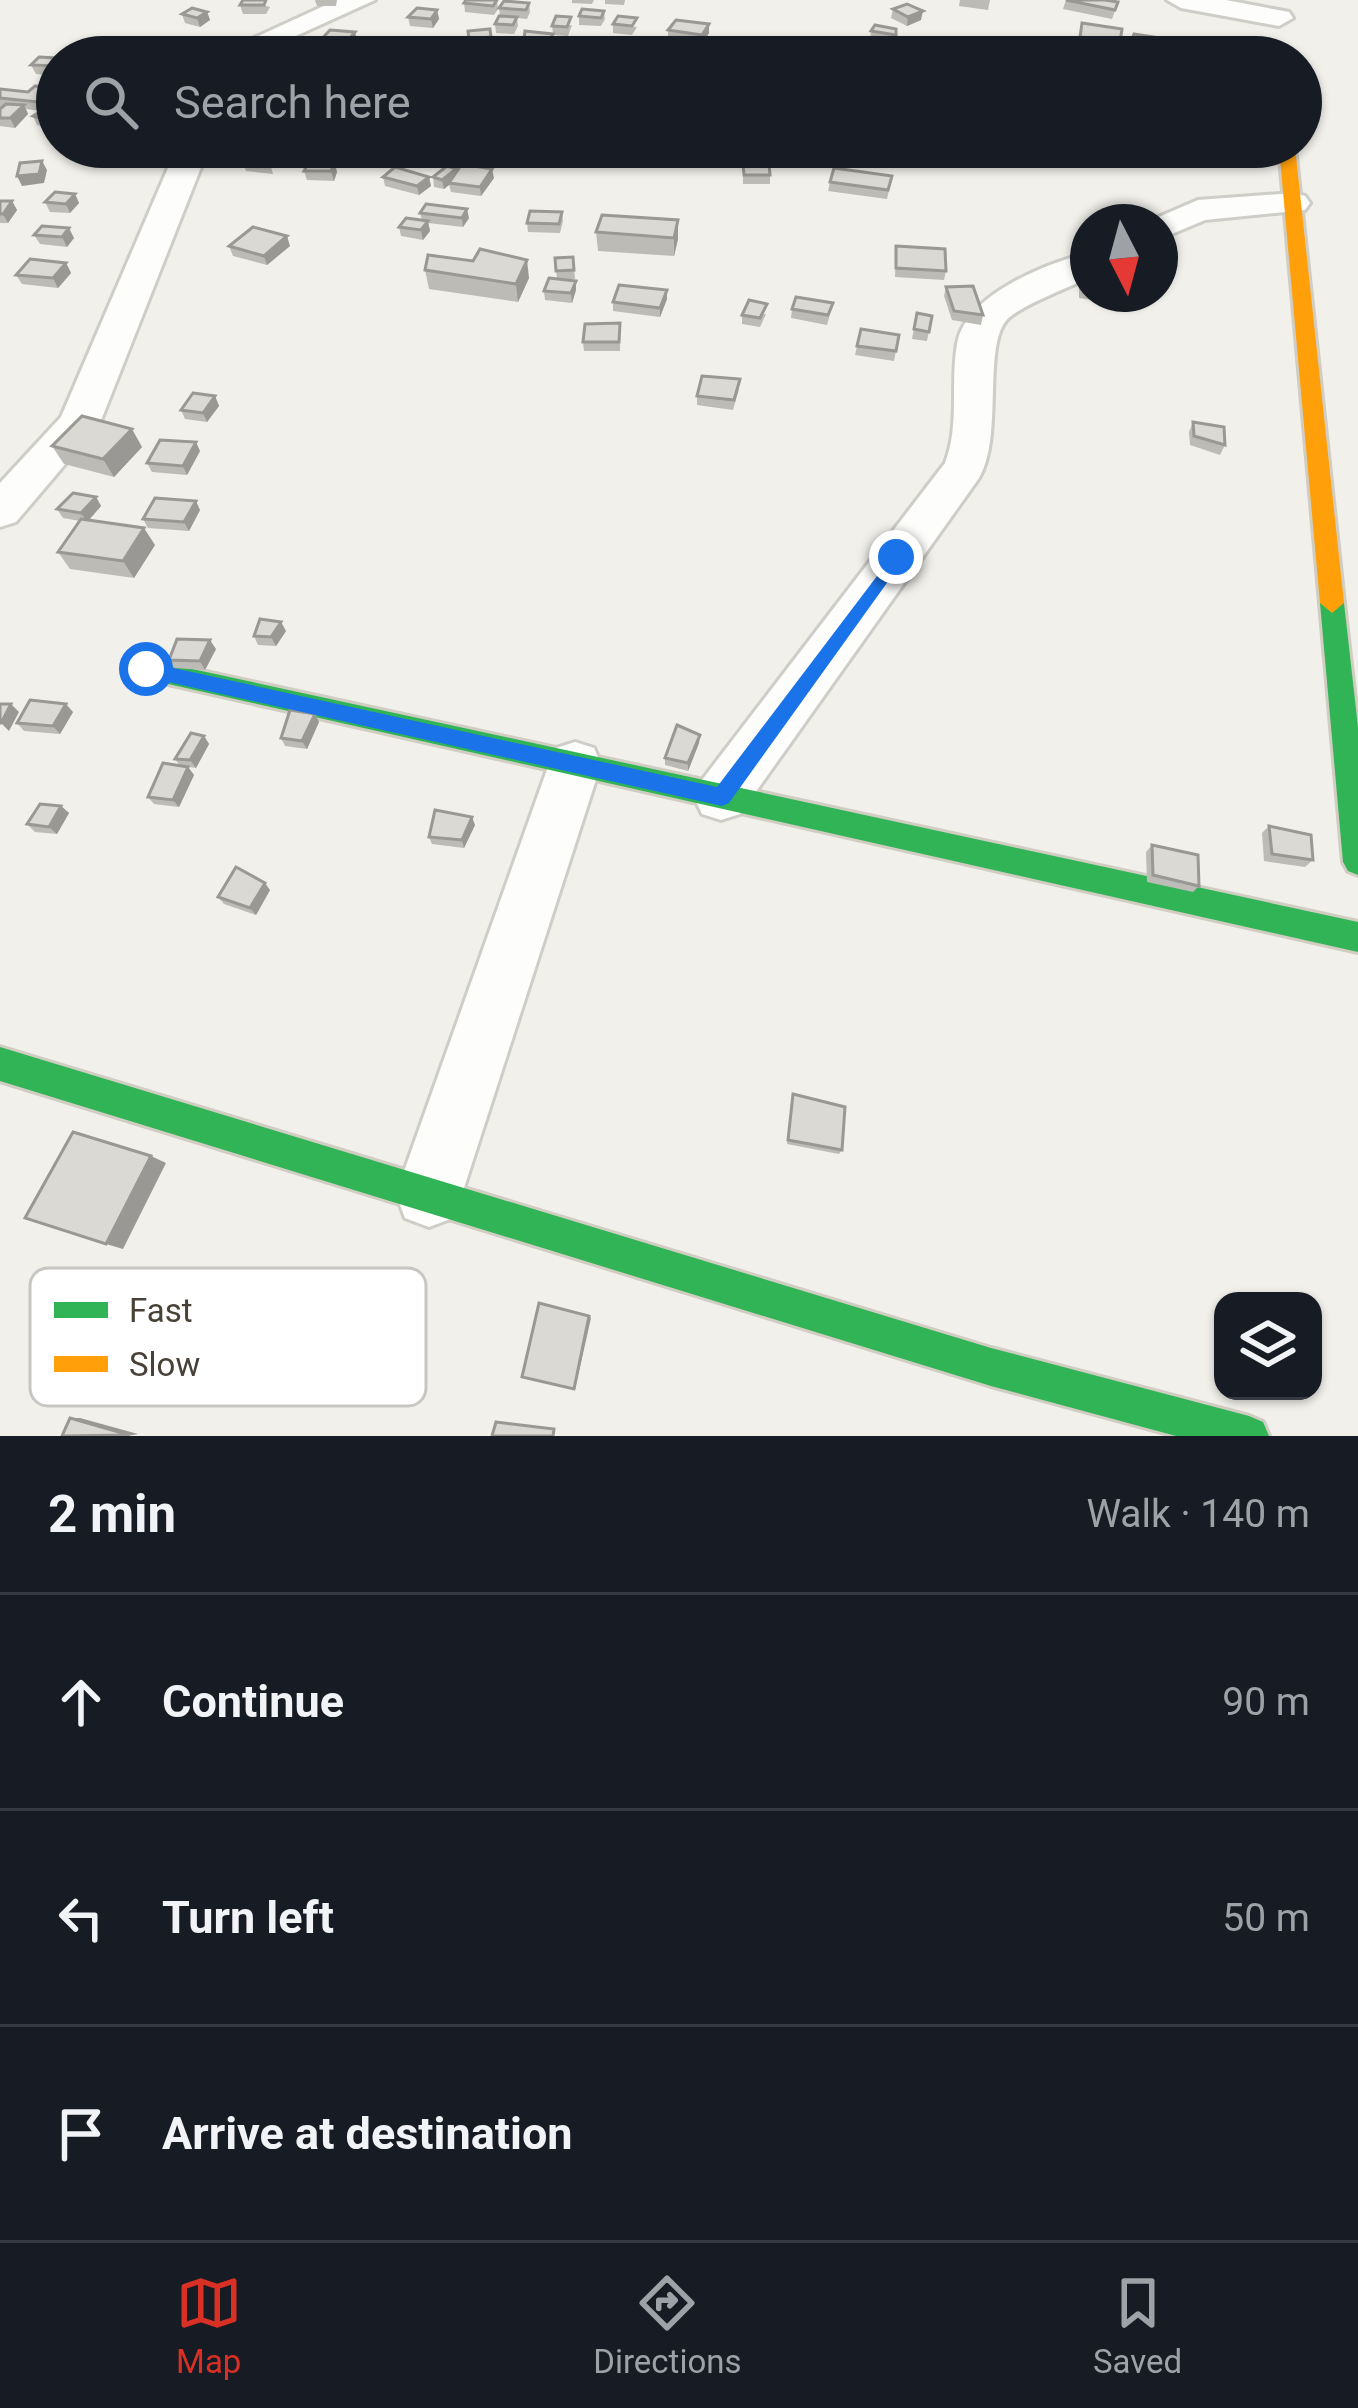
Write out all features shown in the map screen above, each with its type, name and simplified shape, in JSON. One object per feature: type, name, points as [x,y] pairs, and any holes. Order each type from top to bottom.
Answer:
[{"type":"street","points":[[262,36],[285,0]]},
{"type":"street","points":[[283,36],[361,0]]},
{"type":"street","points":[[1181,0],[1279,22]]},
{"type":"street","points":[[0,511],[79,423],[185,168]]},
{"type":"street","points":[[1289,168],[1358,862]]},
{"type":"street","points":[[1178,220],[1198,210],[1293,203]]},
{"type":"street","points":[[722,797],[964,468],[973,445],[976,339],[982,323],[993,310],[1070,273]]},
{"type":"street","points":[[146,669],[1358,938]]},
{"type":"street","points":[[429,1195],[575,764]]},
{"type":"street","points":[[0,1064],[969,1361],[1249,1436]]},
{"type":"building","points":[[243,0],[266,0],[264,5],[240,5]]},
{"type":"building","points":[[497,0],[493,6],[464,3]]},
{"type":"building","points":[[1066,0],[1105,0],[1118,2],[1115,10]]},
{"type":"building","points":[[504,1],[529,3],[526,10],[499,8]]},
{"type":"building","points":[[907,4],[923,11],[908,17],[893,9]]},
{"type":"building","points":[[192,8],[207,12],[197,18],[182,14]]},
{"type":"building","points":[[417,8],[437,10],[431,19],[408,17]]},
{"type":"building","points":[[582,9],[604,11],[601,18],[579,16]]},
{"type":"building","points":[[499,16],[517,17],[513,25],[495,24]]},
{"type":"building","points":[[556,16],[571,17],[567,27],[552,26]]},
{"type":"building","points":[[618,16],[637,18],[632,26],[613,24]]},
{"type":"building","points":[[676,20],[709,24],[702,35],[668,30]]},
{"type":"building","points":[[1082,23],[1122,29],[1121,36],[1080,36]]},
{"type":"building","points":[[875,25],[896,29],[896,35],[871,31]]},
{"type":"building","points":[[490,29],[491,36],[469,36],[468,31]]},
{"type":"building","points":[[330,30],[355,32],[352,36],[324,36]]},
{"type":"building","points":[[525,31],[553,34],[552,36],[524,36]]},
{"type":"building","points":[[36,86],[36,102],[0,98],[0,89],[28,92]]},
{"type":"building","points":[[6,104],[24,105],[10,118],[0,118]]},
{"type":"building","points":[[36,162],[39,174],[17,176],[20,163]]},
{"type":"building","points":[[398,168],[429,177],[417,186],[383,177]]},
{"type":"building","points":[[444,168],[456,169],[442,180],[433,177]]},
{"type":"building","points":[[459,168],[492,169],[480,187],[449,183]]},
{"type":"building","points":[[743,168],[769,168],[770,175],[744,175]]},
{"type":"building","points":[[834,168],[892,176],[888,190],[830,182]]},
{"type":"building","points":[[55,192],[75,194],[66,204],[45,202]]},
{"type":"building","points":[[0,201],[12,201],[3,214],[0,214]]},
{"type":"building","points":[[426,204],[467,209],[462,218],[420,213]]},
{"type":"building","points":[[530,211],[562,212],[559,224],[527,223]]},
{"type":"building","points":[[602,215],[678,220],[674,238],[596,232]]},
{"type":"building","points":[[406,218],[428,221],[421,230],[399,227]]},
{"type":"building","points":[[42,226],[69,228],[62,237],[34,235]]},
{"type":"building","points":[[253,227],[287,236],[264,256],[229,246]]},
{"type":"building","points":[[896,246],[945,249],[946,271],[896,268]]},
{"type":"building","points":[[480,249],[527,260],[516,284],[425,270],[428,255],[473,261]]},
{"type":"building","points":[[573,257],[574,270],[556,271],[555,258]]},
{"type":"building","points":[[30,259],[66,263],[53,278],[16,275]]},
{"type":"building","points":[[549,278],[576,281],[571,293],[544,291]]},
{"type":"building","points":[[619,285],[667,290],[660,308],[613,302]]},
{"type":"building","points":[[973,286],[983,315],[954,311],[946,287]]},
{"type":"building","points":[[796,297],[833,303],[828,315],[792,309]]},
{"type":"building","points":[[749,300],[767,304],[760,318],[742,315]]},
{"type":"building","points":[[917,313],[932,316],[929,332],[914,329]]},
{"type":"building","points":[[620,323],[619,342],[583,342],[585,324]]},
{"type":"building","points":[[861,329],[899,335],[896,351],[857,346]]},
{"type":"building","points":[[702,376],[740,379],[734,400],[697,396]]},
{"type":"building","points":[[193,393],[215,396],[203,413],[181,410]]},
{"type":"building","points":[[82,416],[132,429],[103,459],[52,446]]},
{"type":"building","points":[[1193,422],[1224,427],[1225,445],[1194,436]]},
{"type":"building","points":[[160,440],[196,442],[183,466],[147,463]]},
{"type":"building","points":[[73,493],[96,497],[81,513],[57,509]]},
{"type":"building","points":[[155,498],[196,501],[184,522],[143,519]]},
{"type":"building","points":[[81,519],[144,528],[123,561],[58,552]]},
{"type":"building","points":[[260,619],[281,622],[271,637],[254,636]]},
{"type":"building","points":[[177,639],[210,640],[200,661],[169,660]]},
{"type":"building","points":[[30,700],[66,704],[53,726],[17,723]]},
{"type":"building","points":[[0,704],[11,704],[1,723],[0,723]]},
{"type":"building","points":[[290,710],[315,714],[302,741],[281,738]]},
{"type":"building","points":[[677,725],[700,735],[688,763],[665,758]]},
{"type":"building","points":[[191,733],[204,736],[190,760],[175,759]]},
{"type":"building","points":[[163,763],[188,767],[173,800],[148,797]]},
{"type":"building","points":[[40,804],[61,806],[49,827],[27,824]]},
{"type":"building","points":[[435,810],[472,817],[462,840],[429,837]]},
{"type":"building","points":[[1269,826],[1311,835],[1313,860],[1272,854]]},
{"type":"building","points":[[1152,845],[1198,855],[1199,886],[1153,875]]},
{"type":"building","points":[[236,867],[265,883],[250,908],[218,897]]},
{"type":"building","points":[[793,1094],[845,1107],[842,1150],[788,1140]]},
{"type":"building","points":[[73,1132],[151,1156],[106,1244],[25,1218]]},
{"type":"building","points":[[539,1303],[589,1316],[574,1389],[522,1377]]},
{"type":"building","points":[[70,1418],[129,1435],[62,1436]]},
{"type":"building","points":[[496,1422],[554,1429],[553,1436],[492,1436]]},
{"type":"traffic: fast","points":[[1332,603],[1358,862]]},
{"type":"traffic: fast","points":[[146,669],[1358,937]]},
{"type":"traffic: fast","points":[[0,1064],[991,1367],[1249,1436]]},
{"type":"traffic: slow","points":[[1289,168],[1332,603]]},
{"type":"route","points":[[146,669],[722,797],[896,557]]}]
